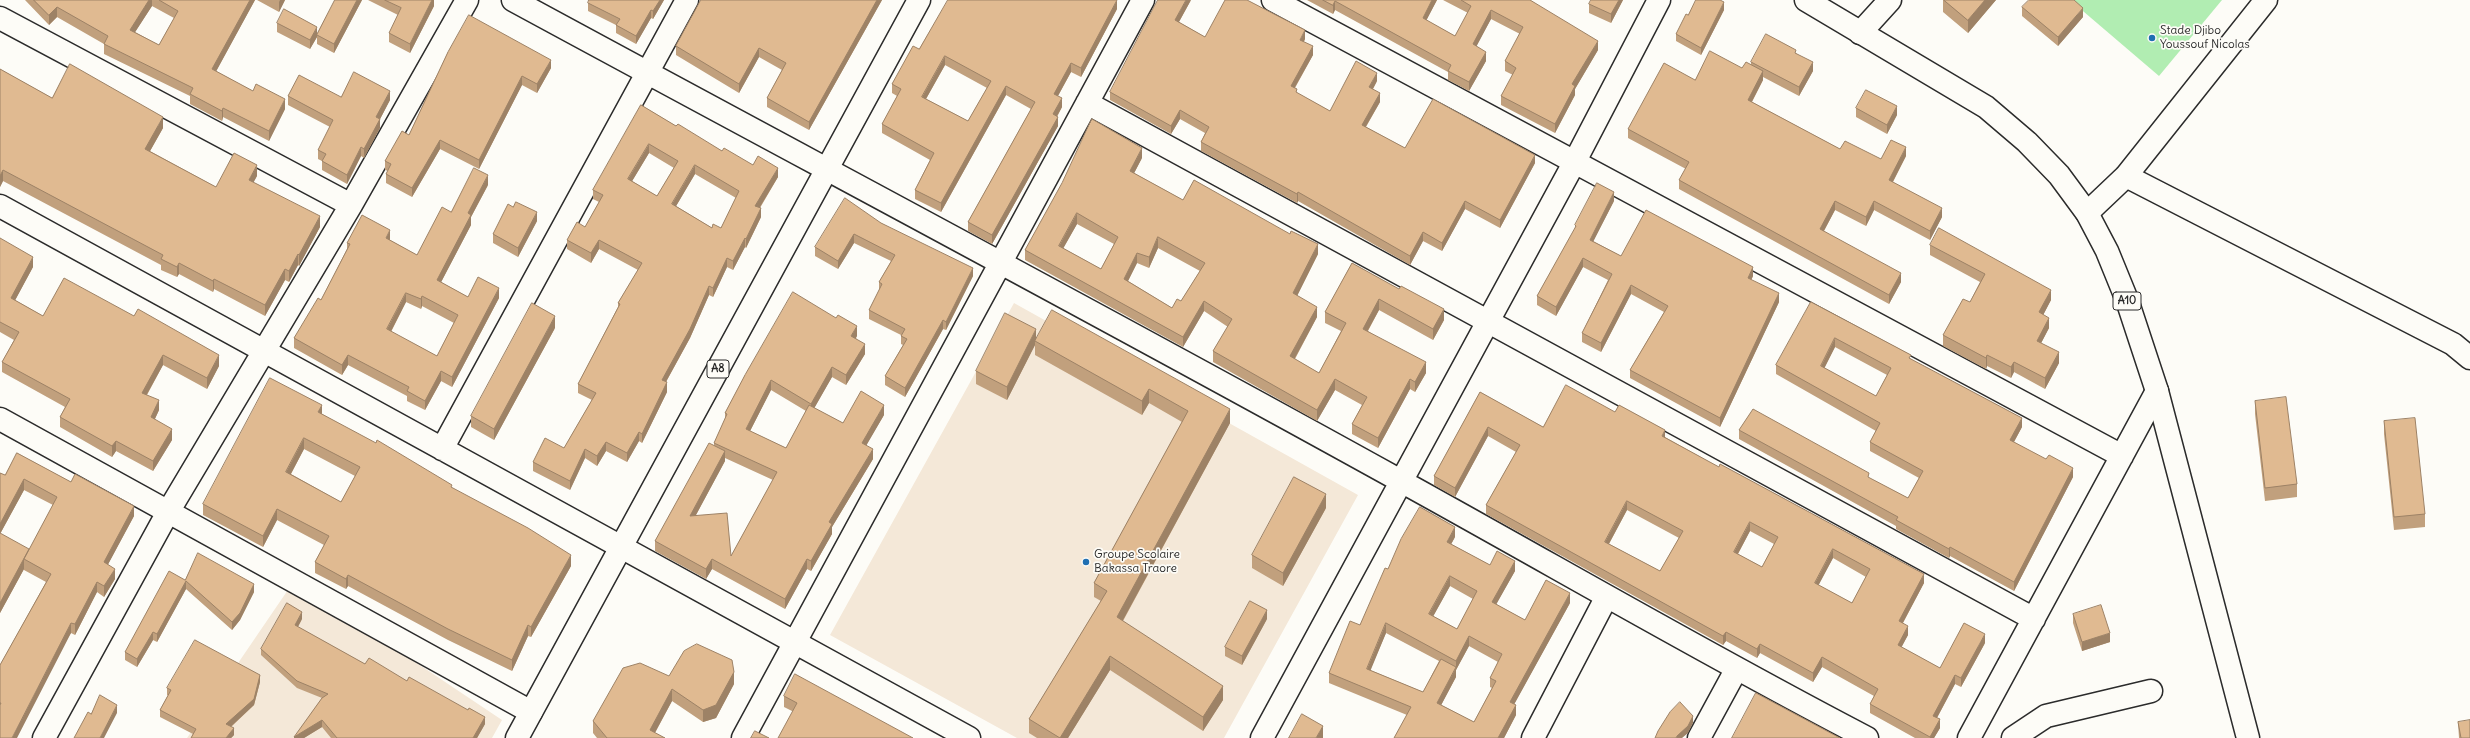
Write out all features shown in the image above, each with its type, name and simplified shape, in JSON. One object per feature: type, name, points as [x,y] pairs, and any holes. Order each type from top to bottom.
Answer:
[{"type":"street","points":[[44,738],[168,512],[351,204],[467,0]]},
{"type":"street","points":[[513,0],[647,73],[828,168],[1401,481],[1736,670],[1867,738]]},
{"type":"street","points":[[442,450],[687,0]]},
{"type":"street","name":"A8","points":[[517,738],[919,0]]},
{"type":"street","points":[[743,738],[1143,0]]},
{"type":"street","points":[[1273,0],[2122,456]]},
{"type":"street","points":[[1262,738],[1574,163],[1660,0]]},
{"type":"street","name":"A10","points":[[1806,0],[1986,107],[2027,142],[2059,175],[2087,213],[2107,251],[2127,300],[2157,391],[2248,738]]},
{"type":"street","points":[[1860,33],[1890,0]]},
{"type":"street","points":[[2087,213],[2126,176],[2266,0]]},
{"type":"street","points":[[0,18],[351,204]]},
{"type":"street","points":[[1087,103],[2034,619]]},
{"type":"street","points":[[2126,176],[2453,344],[2470,358]]},
{"type":"street","points":[[0,206],[442,450],[970,738]]},
{"type":"street","points":[[1969,738],[2157,391]]},
{"type":"street","points":[[1,423],[168,512],[531,712]]},
{"type":"street","points":[[1533,738],[1606,598]]},
{"type":"street","points":[[1699,738],[1736,670]]},
{"type":"street","points":[[2013,738],[2046,716],[2151,691]]},
{"type":"shaded area","points":[[1014,303],[1358,495],[1224,738],[1017,738],[830,635]]},
{"type":"shaded area","points":[[294,581],[502,720],[492,738],[187,738]]},
{"type":"green space","name":"Stade Djibo Youssouf Nicolas","points":[[2070,0],[2222,0],[2159,76]]},
{"type":"building","points":[[34,0],[149,0],[130,30],[159,45],[178,11],[159,0],[250,0],[212,69],[253,91],[256,84],[285,99],[269,131],[223,108],[222,111],[190,94],[193,88],[104,44],[108,36],[57,7],[49,15]]},
{"type":"building","points":[[335,0],[357,0],[334,44],[317,35]]},
{"type":"building","points":[[385,0],[432,0],[410,44],[389,33],[401,8]]},
{"type":"building","points":[[589,0],[660,0],[653,11],[651,10],[636,36],[616,25],[620,19],[588,3]]},
{"type":"building","points":[[701,0],[877,0],[809,122],[767,98],[786,63],[759,48],[739,84],[676,46]]},
{"type":"building","points":[[948,0],[1117,0],[1081,68],[1071,63],[1054,94],[1062,98],[1053,114],[1058,117],[992,235],[968,222],[1035,102],[1006,86],[941,203],[915,190],[934,153],[882,124],[901,89],[892,84],[913,46],[919,49]],"holes":[[[945,56],[991,81],[968,121],[922,97]]]},
{"type":"building","points":[[1158,0],[1186,0],[1175,20],[1205,37],[1225,0],[1247,0],[1305,30],[1300,40],[1313,46],[1291,86],[1297,89],[1296,92],[1330,111],[1356,61],[1377,73],[1369,87],[1380,93],[1362,125],[1405,148],[1433,99],[1535,155],[1500,220],[1465,201],[1442,243],[1423,232],[1410,256],[1298,192],[1297,194],[1201,142],[1209,127],[1180,110],[1171,126],[1110,92]]},
{"type":"building","points":[[1323,0],[1432,0],[1423,18],[1455,36],[1471,6],[1461,0],[1530,0],[1598,41],[1572,84],[1575,86],[1555,124],[1501,96],[1516,68],[1505,61],[1523,27],[1491,10],[1473,44],[1486,52],[1469,82],[1448,71],[1451,65],[1335,1],[1333,5]]},
{"type":"building","points":[[1591,0],[1619,0],[1611,14],[1589,4]]},
{"type":"building","points":[[1696,0],[1720,0],[1724,2],[1701,48],[1676,34],[1686,14],[1688,15]]},
{"type":"building","points":[[1944,0],[1985,0],[1968,20]]},
{"type":"building","points":[[2029,0],[2074,0],[2083,8],[2058,37],[2022,7]]},
{"type":"building","points":[[284,9],[317,27],[310,40],[277,23]]},
{"type":"building","points":[[469,15],[551,60],[537,84],[522,76],[479,160],[440,140],[412,188],[386,174],[391,164],[385,161],[402,131],[409,135],[448,52]]},
{"type":"building","points":[[1766,34],[1796,50],[1795,53],[1813,62],[1799,87],[1751,62]]},
{"type":"building","points":[[1710,51],[1742,68],[1746,62],[1763,71],[1748,100],[1840,149],[1845,141],[1881,159],[1891,140],[1906,147],[1889,180],[1942,208],[1930,231],[1874,201],[1866,217],[1835,201],[1820,229],[1901,273],[1889,295],[1679,180],[1689,162],[1628,129],[1664,63],[1695,80]]},
{"type":"building","points":[[70,64],[163,117],[145,149],[216,187],[234,153],[257,165],[249,180],[320,216],[299,255],[298,254],[289,271],[285,269],[265,305],[214,279],[213,281],[179,263],[177,267],[161,259],[163,255],[3,170],[0,176],[0,69],[52,98]]},
{"type":"building","points":[[354,72],[390,91],[376,117],[380,119],[364,149],[361,147],[347,175],[322,161],[326,154],[318,150],[333,120],[288,96],[299,75],[341,97]]},
{"type":"building","points":[[1866,90],[1897,106],[1887,125],[1856,108]]},
{"type":"building","points":[[641,105],[676,126],[678,124],[722,151],[724,148],[753,165],[758,156],[778,168],[755,206],[761,208],[746,239],[745,238],[733,261],[727,258],[713,288],[709,286],[690,329],[662,380],[667,382],[642,434],[639,432],[627,453],[606,442],[597,456],[585,449],[570,481],[533,462],[545,438],[564,448],[596,393],[578,384],[620,304],[618,303],[642,263],[599,240],[591,253],[567,240],[577,222],[585,227],[603,195],[593,190]],"holes":[[[649,144],[678,161],[657,196],[628,179]],[[695,165],[739,191],[721,228],[713,224],[712,228],[672,204]]]},
{"type":"building","points":[[1092,119],[1142,148],[1130,171],[1183,200],[1194,180],[1290,234],[1291,231],[1318,244],[1293,293],[1317,307],[1290,356],[1319,373],[1346,323],[1325,312],[1352,263],[1399,289],[1401,286],[1444,309],[1433,329],[1379,299],[1363,329],[1426,362],[1415,382],[1410,379],[1378,438],[1352,424],[1367,397],[1335,379],[1317,410],[1213,351],[1232,319],[1204,301],[1183,337],[1025,250],[1062,183]],"holes":[[[1077,213],[1118,237],[1101,269],[1059,246]],[[1158,237],[1205,263],[1181,301],[1177,299],[1172,308],[1124,279],[1137,253],[1149,257]]]},
{"type":"building","points":[[474,168],[488,175],[468,213],[471,215],[437,280],[468,297],[478,277],[499,288],[452,377],[441,371],[425,401],[407,391],[409,387],[348,355],[342,365],[294,338],[318,298],[321,300],[350,244],[347,243],[362,215],[390,230],[386,238],[417,255],[442,207],[451,212]],"holes":[[[406,293],[421,299],[422,296],[458,315],[437,356],[387,329]]]},
{"type":"building","points":[[1597,183],[1614,192],[1590,240],[1621,256],[1646,210],[1753,267],[1748,278],[1779,293],[1720,418],[1630,370],[1668,306],[1631,285],[1601,343],[1582,333],[1612,274],[1583,258],[1556,307],[1537,296],[1576,226],[1575,225]]},
{"type":"building","points":[[845,198],[881,223],[973,268],[946,322],[943,320],[905,388],[885,376],[907,339],[901,336],[905,329],[869,310],[882,284],[879,282],[895,255],[854,234],[838,261],[815,247]]},
{"type":"building","points":[[516,202],[537,212],[518,248],[493,234],[508,204],[513,207]]},
{"type":"building","points":[[1939,228],[2051,290],[2039,312],[2049,318],[2037,341],[2059,352],[2045,378],[2014,362],[2011,367],[1987,355],[1986,358],[1943,335],[1963,299],[1970,302],[1985,274],[1930,245]]},
{"type":"building","points":[[0,238],[33,257],[11,298],[43,316],[64,278],[134,316],[138,309],[219,355],[207,378],[163,355],[142,393],[159,400],[151,417],[172,429],[153,461],[116,441],[112,446],[60,417],[70,399],[2,362],[19,332],[0,322]]},
{"type":"building","points":[[793,292],[836,318],[838,315],[857,326],[851,336],[865,344],[846,375],[832,367],[811,404],[771,380],[746,429],[786,448],[809,405],[843,423],[861,391],[884,405],[862,443],[873,449],[829,522],[832,524],[811,561],[807,559],[785,599],[712,559],[706,569],[655,541],[709,443],[725,451],[690,516],[727,513],[731,556],[777,472],[714,443],[727,414],[725,413]]},
{"type":"building","points":[[1811,302],[1911,355],[1909,358],[2022,418],[2010,440],[2046,459],[2049,455],[2073,468],[2014,582],[1950,547],[1949,549],[1896,520],[1898,517],[1739,430],[1753,409],[1869,473],[1868,477],[1908,498],[1923,471],[1870,442],[1880,423],[1776,365]],"holes":[[[1835,338],[1891,368],[1876,396],[1821,366]]]},
{"type":"building","points":[[532,303],[555,316],[494,429],[471,416]]},
{"type":"building","points":[[1052,310],[1230,409],[1117,617],[1223,686],[1203,717],[1110,656],[1060,738],[1029,719],[1107,591],[1094,583],[1188,411],[1149,389],[1142,401],[1035,341]]},
{"type":"building","points":[[1005,313],[1036,329],[1007,387],[976,371]]},
{"type":"building","points":[[270,378],[322,405],[318,412],[376,443],[377,440],[452,485],[451,487],[528,528],[571,555],[531,627],[528,625],[512,660],[448,629],[348,575],[346,579],[315,562],[329,536],[277,509],[263,536],[203,504]],"holes":[[[304,438],[360,467],[341,502],[286,472]]]},
{"type":"building","points":[[1566,385],[1615,412],[1619,405],[1665,430],[1662,436],[1719,467],[1720,464],[1924,574],[1899,621],[1908,626],[1898,645],[1940,668],[1964,623],[1985,634],[1961,678],[1955,675],[1933,716],[1940,719],[1930,737],[1870,704],[1878,689],[1822,657],[1813,673],[1760,644],[1757,649],[1726,632],[1723,636],[1486,505],[1520,445],[1488,427],[1455,488],[1434,476],[1480,392],[1543,427]],"holes":[[[1627,501],[1683,531],[1660,571],[1605,542]],[[1750,522],[1778,537],[1762,567],[1734,552]],[[1833,549],[1870,569],[1852,603],[1815,583]]]},
{"type":"building","points":[[2286,397],[2297,484],[2265,488],[2255,401]]},
{"type":"building","points":[[2415,418],[2425,514],[2394,517],[2384,421]]},
{"type":"building","points":[[17,453],[71,482],[75,474],[134,506],[104,562],[115,569],[104,586],[97,582],[75,624],[71,623],[12,738],[0,738],[0,665],[51,574],[24,559],[57,497],[24,479],[0,524],[0,473],[5,475]]},
{"type":"building","points":[[1294,477],[1326,494],[1283,573],[1252,555]]},
{"type":"building","points":[[1420,507],[1455,527],[1447,542],[1490,565],[1497,551],[1515,561],[1492,602],[1525,620],[1546,580],[1570,593],[1510,702],[1516,705],[1498,738],[1394,738],[1411,707],[1329,673],[1350,621],[1360,625],[1385,568],[1388,569],[1401,539]],"holes":[[[1450,576],[1477,591],[1457,629],[1429,614]],[[1386,623],[1456,661],[1469,636],[1502,654],[1490,678],[1496,681],[1474,722],[1437,703],[1456,667],[1441,659],[1423,692],[1367,669]]]},
{"type":"building","points":[[0,533],[29,549],[0,603]]},
{"type":"building","points":[[198,553],[254,584],[240,613],[232,622],[186,581],[157,634],[153,632],[137,659],[125,652],[169,571],[185,580]]},
{"type":"building","points":[[1250,601],[1267,610],[1242,656],[1225,647]]},
{"type":"building","points":[[287,603],[302,612],[295,625],[365,664],[369,658],[407,681],[409,677],[468,710],[469,708],[485,717],[473,738],[337,738],[322,720],[294,737],[322,698],[328,694],[297,681],[261,649]]},
{"type":"building","points":[[2101,605],[2110,633],[2082,642],[2073,614]]},
{"type":"building","points":[[195,640],[260,675],[254,699],[226,724],[234,728],[226,738],[191,738],[196,729],[160,710],[171,690],[167,688]]},
{"type":"building","points":[[697,644],[732,660],[734,672],[716,705],[703,710],[672,689],[650,730],[665,738],[607,738],[593,721],[623,668],[640,663],[669,676],[684,651]]},
{"type":"building","points":[[795,674],[913,738],[778,738],[797,703],[784,696]]},
{"type":"building","points":[[1756,693],[1840,738],[1732,738]]},
{"type":"building","points":[[100,695],[117,705],[100,738],[74,738],[88,712],[91,714]]},
{"type":"building","points":[[1680,702],[1693,716],[1688,726],[1676,738],[1655,738],[1670,712]]},
{"type":"building","points":[[1302,714],[1323,726],[1316,738],[1289,738]]},
{"type":"building","points":[[2470,720],[2470,738],[2461,738],[2458,722]]},
{"type":"building","points":[[755,731],[769,738],[751,738]]},
{"type":"place","name":"Stade Djibo Youssouf Nicolas","points":[[2152,38]]},
{"type":"place","name":"Groupe Scolaire Bakassa Traore","points":[[1086,562]]}]
